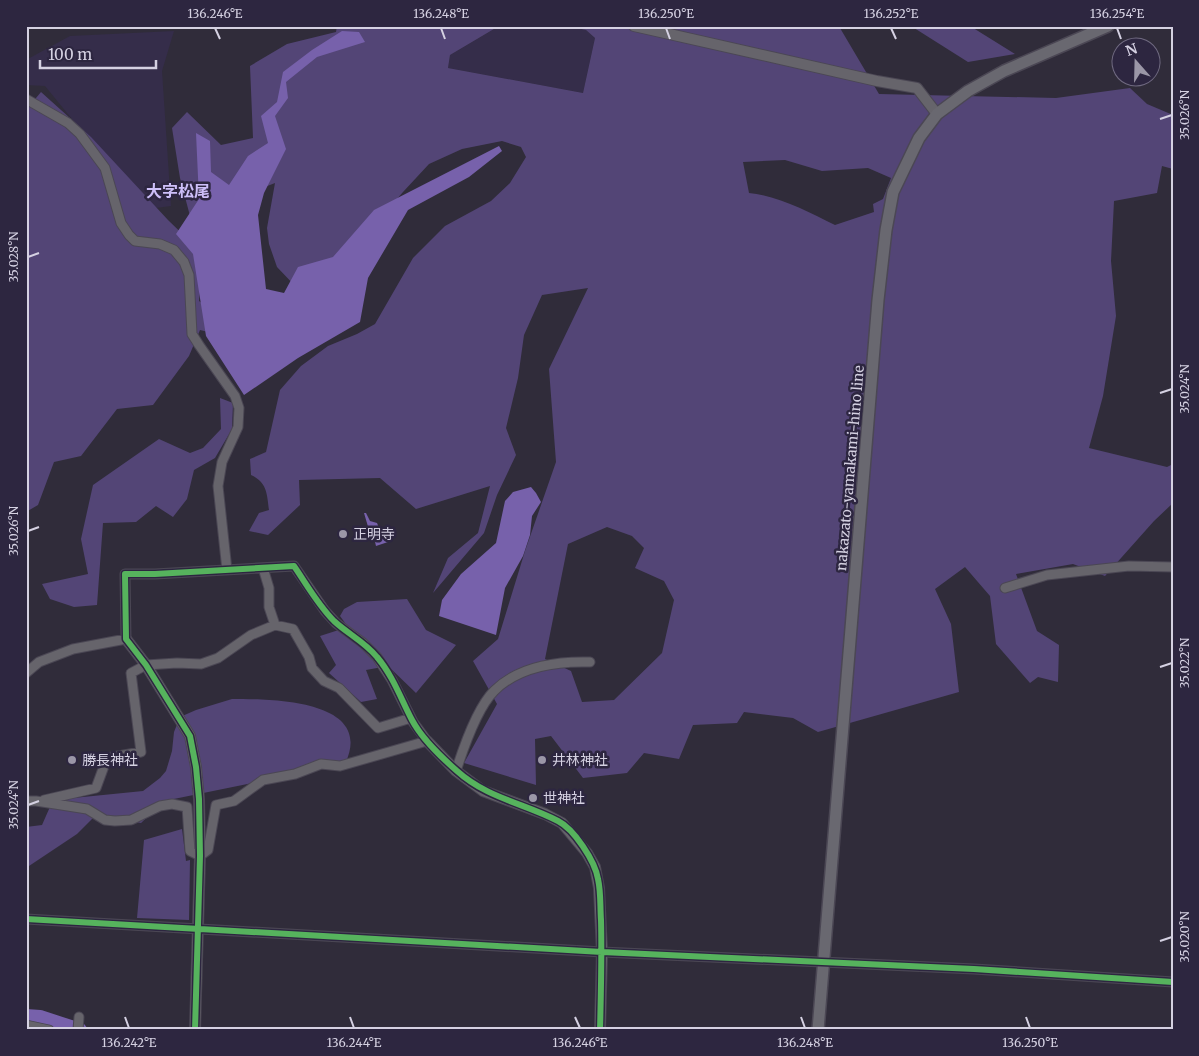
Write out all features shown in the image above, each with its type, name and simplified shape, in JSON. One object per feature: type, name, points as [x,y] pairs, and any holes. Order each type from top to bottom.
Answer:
[{"type":"main road","name":"nakazato-yamakami-hino line","points":[[818,1030],[886,230],[893,192],[919,138],[937,114],[968,90],[1004,71],[1108,26]]},
{"type":"street","points":[[634,26],[878,81],[917,88],[937,114]]},
{"type":"street","points":[[26,99],[68,123],[80,134],[105,168],[117,212],[121,223],[129,235],[135,241],[160,244],[174,250],[184,262],[189,275],[192,334],[235,396],[239,408],[238,427],[222,462],[218,486],[227,570]]},
{"type":"street","points":[[194,1030],[200,856],[199,799],[196,766],[190,736],[146,665],[126,639],[125,574],[294,566],[325,611],[336,623],[363,643],[377,657],[392,680],[411,718],[427,741],[456,771],[483,791],[545,814],[562,823],[580,843],[592,861],[598,878],[602,952],[600,1030]]},
{"type":"street","points":[[1005,588],[1047,575],[1129,566],[1173,567]]},
{"type":"street","points":[[262,568],[269,588],[269,607],[275,625]]},
{"type":"street","points":[[26,802],[96,788],[107,758],[141,752],[131,673],[146,665],[200,664],[218,658],[250,635],[275,625],[293,629],[309,658],[312,668],[324,681],[339,688],[378,728],[411,718]]},
{"type":"street","points":[[26,672],[39,662],[73,649],[126,639]]},
{"type":"street","points":[[456,771],[464,746],[484,704],[493,692],[505,682],[519,674],[550,664],[565,661],[590,662]]},
{"type":"street","points":[[200,856],[208,850],[216,805],[234,801],[263,780],[295,774],[321,764],[340,766],[427,741]]},
{"type":"street","points":[[36,801],[87,808],[105,820],[115,821],[131,820],[160,806],[172,804],[187,807],[190,851],[200,856]]},
{"type":"street","points":[[26,919],[602,952],[974,969],[1173,982]]},
{"type":"street","points":[[78,1030],[79,1017]]},
{"type":"street","points":[[26,1025],[49,1030]]},
{"type":"shaded area","points":[[337,26],[499,26],[450,55],[448,68],[583,93],[595,38],[586,30],[566,26],[842,26],[840,28],[879,94],[1056,98],[1130,88],[1147,104],[1173,115],[1173,169],[1162,166],[1157,193],[1114,201],[1111,261],[1116,316],[1103,396],[1089,448],[1167,467],[1173,464],[1173,503],[1154,521],[1105,576],[1073,564],[1016,574],[1037,631],[1059,645],[1058,682],[1038,677],[1030,683],[996,644],[990,596],[965,567],[935,589],[951,624],[959,692],[818,732],[793,718],[744,712],[737,723],[693,725],[679,759],[644,753],[627,773],[583,778],[551,736],[535,739],[536,785],[464,763],[497,704],[473,661],[498,639],[525,551],[556,462],[549,369],[588,288],[542,295],[524,335],[518,378],[506,428],[516,455],[497,495],[484,533],[433,593],[448,558],[478,533],[490,486],[416,509],[380,478],[299,480],[300,505],[268,535],[249,531],[259,513],[269,510],[267,494],[263,485],[251,475],[250,459],[266,452],[280,390],[301,366],[328,346],[375,324],[413,258],[445,226],[491,201],[510,183],[526,157],[521,147],[502,141],[462,149],[429,164],[354,249],[297,288],[277,267],[269,244],[267,228],[275,183],[190,216],[180,178],[172,128],[187,112],[221,145],[253,138],[250,66],[287,44],[336,32]],"holes":[[[785,160],[822,171],[868,168],[891,178],[883,199],[873,204],[874,212],[835,225],[782,201],[749,193],[743,162]],[[607,527],[632,536],[644,548],[635,568],[664,581],[674,600],[662,653],[614,700],[582,702],[571,671],[545,659],[568,544]]]},
{"type":"shaded area","points":[[499,26],[566,26],[586,30],[595,38],[583,93],[448,68],[450,55]]},
{"type":"shaded area","points":[[911,26],[970,26],[1015,54],[968,62]]},
{"type":"shaded area","points":[[174,31],[162,71],[171,206],[110,214],[108,163],[45,86],[26,85],[26,60],[70,36]]},
{"type":"shaded area","points":[[342,31],[359,32],[365,42],[317,57],[286,82],[288,98],[275,116],[286,149],[264,193],[258,215],[266,289],[284,293],[298,267],[333,257],[374,210],[499,146],[502,151],[469,177],[408,210],[368,278],[360,322],[298,358],[244,395],[206,336],[193,254],[176,234],[199,199],[196,133],[210,141],[211,172],[229,185],[248,156],[268,143],[261,116],[277,102],[283,72],[312,50]]},
{"type":"shaded area","points":[[41,92],[91,137],[168,220],[202,253],[199,301],[224,319],[225,336],[200,330],[189,356],[153,405],[117,409],[81,456],[54,462],[38,505],[26,512],[26,110]]},
{"type":"shaded area","points":[[220,398],[233,403],[232,429],[215,458],[194,470],[187,499],[173,517],[156,506],[136,522],[103,523],[97,605],[74,607],[50,599],[42,584],[88,574],[81,539],[93,485],[159,439],[190,453],[203,448],[221,429]]},
{"type":"shaded area","points":[[531,487],[541,502],[532,516],[530,535],[523,556],[505,588],[496,635],[439,616],[442,600],[461,574],[496,543],[505,501],[513,492]]},
{"type":"shaded area","points":[[364,513],[366,513],[370,521],[377,523],[382,535],[388,535],[391,541],[376,546],[372,529],[369,530]]},
{"type":"shaded area","points":[[407,599],[426,630],[456,645],[416,693],[388,666],[366,670],[377,699],[361,702],[329,673],[336,665],[320,636],[348,627],[340,616],[344,609],[357,602]]},
{"type":"shaded area","points":[[232,699],[293,702],[314,707],[333,715],[346,726],[351,743],[345,764],[164,801],[141,823],[107,817],[98,813],[77,834],[26,868],[26,827],[42,825],[53,800],[143,791],[166,771],[172,751],[174,732],[180,717]]},
{"type":"shaded area","points":[[182,829],[186,861],[190,860],[189,920],[137,918],[144,840]]},
{"type":"waterway","points":[[26,1016],[40,1017],[80,1030]]},
{"type":"cycle path","points":[[195,1030],[200,856],[199,799],[196,767],[190,736],[146,665],[126,639],[125,574],[294,566],[328,615],[339,626],[367,647],[383,664],[416,727],[426,741],[445,760],[481,788],[558,821],[571,831],[583,846],[593,863],[600,889],[600,1030]]},
{"type":"cycle path","points":[[26,919],[602,952],[974,969],[1173,982]]},
{"type":"place","name":"正明寺","points":[[343,534]]},
{"type":"place","name":"勝長神社","points":[[72,760]]},
{"type":"place","name":"井林神社","points":[[542,760]]},
{"type":"place","name":"世神社","points":[[533,798]]},
{"type":"district","name":"大字松尾","points":[[178,191]]}]
